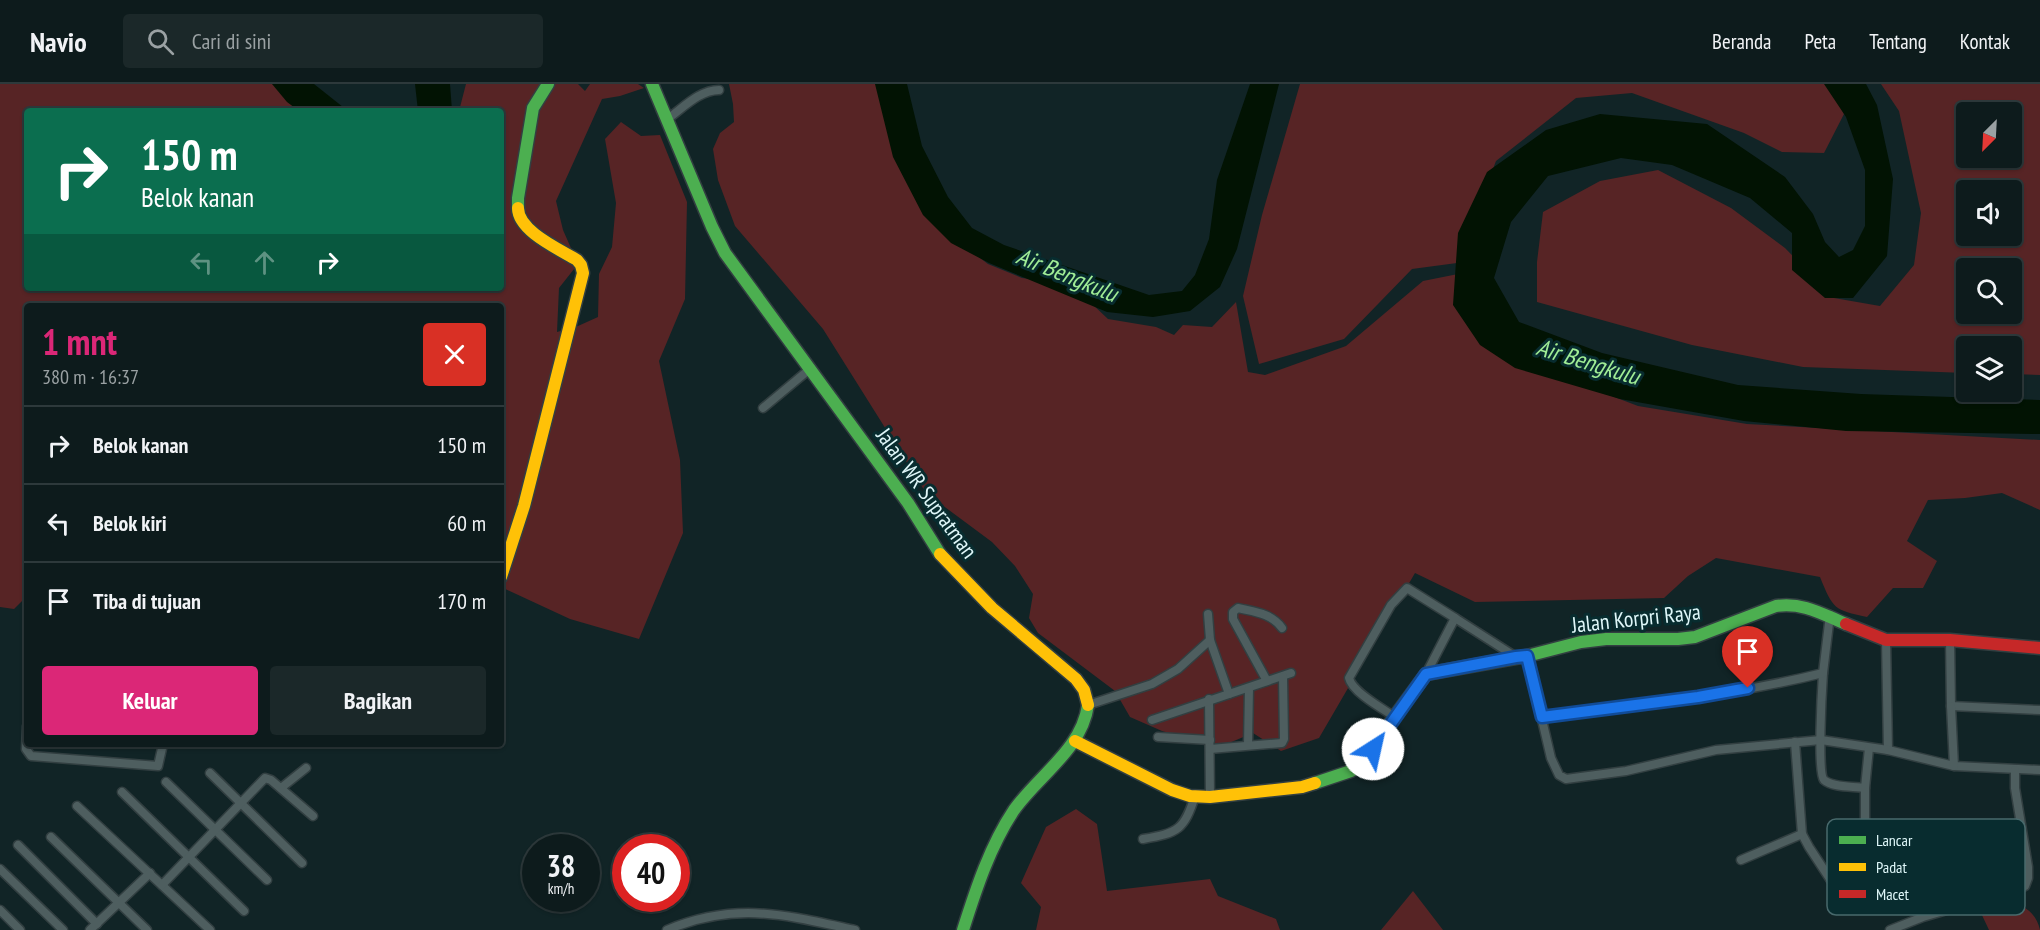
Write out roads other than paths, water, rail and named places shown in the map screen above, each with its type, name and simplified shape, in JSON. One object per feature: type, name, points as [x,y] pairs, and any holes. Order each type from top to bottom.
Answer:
[{"type":"main road","points":[[504,569],[524,506],[583,273],[577,260],[527,229],[518,213],[518,198],[533,108],[548,84]]},
{"type":"main road","name":"Jalan WR Supratman","points":[[652,84],[725,253],[908,503],[936,549],[992,608],[1076,679],[1083,689],[1088,705]]},
{"type":"main road","name":"Jalan Korpri Raya","points":[[1426,674],[1522,657],[1581,642],[1606,639],[1695,637],[1776,606],[1790,604],[1830,615],[1886,640],[1950,640],[2040,648]]},
{"type":"main road","points":[[1075,741],[1172,790],[1195,796],[1210,797],[1302,787],[1324,782],[1351,771],[1373,749],[1426,674]]},
{"type":"main road","points":[[963,930],[974,894],[1013,812],[1025,795],[1075,741],[1088,705]]},
{"type":"street","points":[[666,120],[703,94],[710,90],[718,90]]},
{"type":"street","points":[[763,408],[811,368]]},
{"type":"street","points":[[1395,717],[1356,690],[1350,684],[1349,678],[1391,605],[1407,588],[1522,657],[1542,717],[1556,770],[1561,778],[1626,771],[1716,750],[1821,740],[1888,750],[1954,766],[2040,770]]},
{"type":"street","points":[[1267,681],[1233,619],[1233,612],[1238,608],[1266,614],[1276,620],[1282,628]]},
{"type":"street","points":[[1208,614],[1210,640],[1229,694]]},
{"type":"street","points":[[1830,615],[1823,673],[1822,776],[1831,784],[1865,788]]},
{"type":"street","points":[[1426,674],[1455,618]]},
{"type":"street","points":[[1088,705],[1161,679],[1178,669],[1210,640]]},
{"type":"street","points":[[1886,640],[1888,750]]},
{"type":"street","points":[[1950,640],[1954,766]]},
{"type":"street","points":[[1542,717],[1698,697],[1823,673]]},
{"type":"street","points":[[1152,720],[1209,699],[1287,675],[1283,741],[1280,743],[1210,745],[1158,737]]},
{"type":"street","points":[[1248,745],[1249,688]]},
{"type":"street","points":[[1209,699],[1210,797]]},
{"type":"street","points":[[1951,706],[2040,710]]},
{"type":"street","points":[[1795,742],[1802,834],[1827,874]]},
{"type":"street","points":[[26,747],[31,756],[158,766],[162,747]]},
{"type":"street","points":[[1865,819],[1869,748]]},
{"type":"street","points":[[281,788],[306,768]]},
{"type":"street","points":[[2015,770],[2020,819]]},
{"type":"street","points":[[210,773],[302,863]]},
{"type":"street","points":[[162,885],[265,778],[271,780],[313,816]]},
{"type":"street","points":[[165,782],[267,880]]},
{"type":"street","points":[[122,792],[244,910]]},
{"type":"street","points":[[1143,839],[1165,835],[1183,825],[1195,796]]},
{"type":"street","points":[[77,806],[208,929]]},
{"type":"street","points":[[1741,860],[1802,834]]},
{"type":"street","points":[[51,837],[147,930]]},
{"type":"street","points":[[18,846],[93,927],[150,873]]},
{"type":"street","points":[[2025,853],[2028,872],[2025,886]]},
{"type":"street","points":[[0,869],[63,930]]},
{"type":"street","points":[[0,910],[20,930]]},
{"type":"street","points":[[667,930],[709,916],[746,912],[782,915],[855,930]]},
{"type":"street","points":[[1890,930],[1930,915]]},
{"type":"water","points":[[272,84],[314,84],[344,108],[295,108]]},
{"type":"water","points":[[415,84],[450,84],[452,108],[418,108]]},
{"type":"water","name":"Air Bengkulu","points":[[875,84],[907,84],[922,146],[948,197],[972,228],[1004,245],[1149,295],[1182,291],[1195,275],[1209,239],[1217,180],[1250,84],[1279,84],[1237,249],[1220,287],[1190,311],[1153,317],[1107,312],[989,263],[951,243],[923,215],[893,157]]},
{"type":"water","name":"Air Bengkulu","points":[[1824,84],[1866,84],[1877,105],[1893,179],[1887,256],[1853,298],[1825,298],[1792,270],[1792,233],[1750,198],[1672,165],[1621,158],[1548,176],[1511,222],[1494,278],[1519,322],[1602,353],[1738,385],[1861,394],[1956,397],[1956,402],[2040,400],[2040,434],[1846,431],[1744,421],[1620,399],[1515,368],[1480,345],[1453,305],[1458,233],[1487,172],[1546,130],[1600,114],[1707,124],[1785,177],[1813,214],[1825,242],[1839,257],[1853,250],[1865,226],[1865,170],[1846,117]]}]
